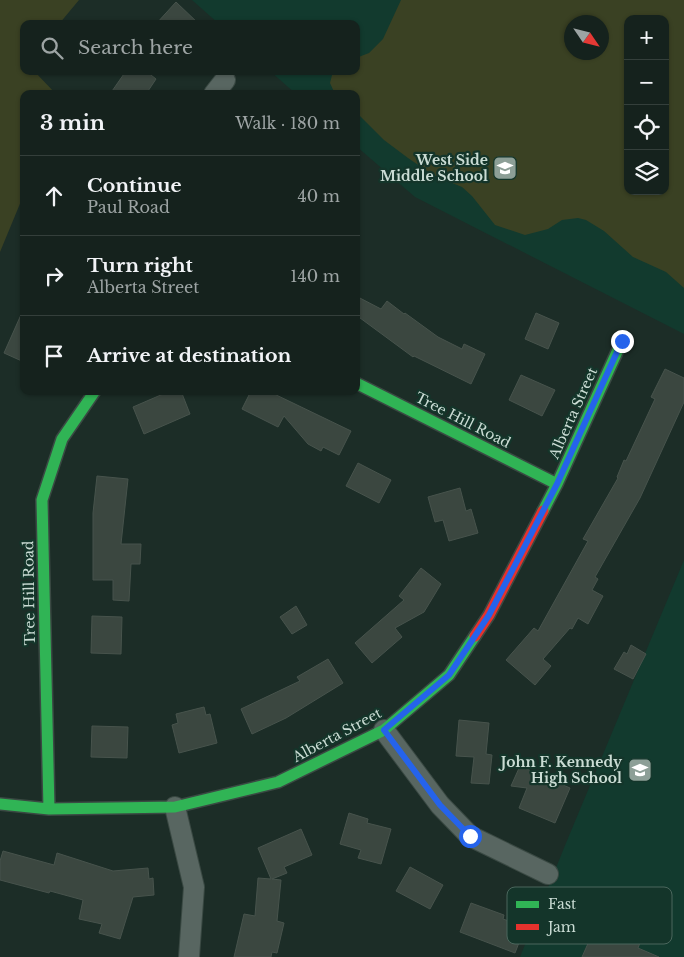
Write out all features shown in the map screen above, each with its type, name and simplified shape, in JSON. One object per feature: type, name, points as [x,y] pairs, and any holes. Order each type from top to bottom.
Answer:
[{"type":"street","name":"Alberta Street","points":[[0,804],[49,809],[175,807],[278,782],[384,730],[449,675],[489,615],[557,484],[622,341]]},
{"type":"street","name":"Tree Hill Road","points":[[360,385],[557,484]]},
{"type":"street","name":"Tree Hill Road","points":[[49,809],[42,500],[62,439],[92,395]]},
{"type":"street","points":[[384,730],[440,805],[470,836],[548,874]]},
{"type":"street","points":[[175,807],[194,886],[188,957]]},
{"type":"shaded area","points":[[0,0],[79,0],[62,20],[20,20],[20,75],[38,75],[52,90],[20,90],[20,204],[0,252]]},
{"type":"shaded area","name":"West Side Middle School","points":[[192,0],[684,0],[684,334],[415,197],[360,149],[360,90],[291,90],[275,75],[360,75],[360,20],[214,20]]},
{"type":"shaded area","name":"West Side Middle School","points":[[401,0],[684,0],[684,288],[666,272],[633,257],[604,231],[586,220],[578,218],[562,220],[548,229],[525,235],[495,225],[472,196],[462,187],[433,175],[408,158],[384,140],[360,116],[360,90],[333,90],[330,83],[332,75],[360,75],[360,56],[369,53],[383,39]]},
{"type":"shaded area","name":"John F. Kennedy High School","points":[[684,560],[684,957],[520,957],[525,944],[672,944],[672,887],[548,887]]},
{"type":"building","points":[[176,2],[195,20],[160,20]]},
{"type":"building","points":[[123,75],[151,75],[156,79],[149,90],[113,90]]},
{"type":"building","points":[[360,298],[381,309],[387,301],[438,337],[462,349],[464,344],[485,354],[471,384],[413,357],[360,318]]},
{"type":"building","points":[[536,313],[559,323],[548,349],[525,339]]},
{"type":"building","points":[[20,317],[20,360],[4,353]]},
{"type":"building","points":[[665,369],[684,378],[684,402],[640,498],[595,577],[598,579],[592,590],[603,596],[588,624],[578,618],[572,629],[570,628],[543,659],[551,666],[535,685],[506,660],[534,628],[538,631],[588,541],[583,539],[618,478],[624,460],[626,461],[655,399],[651,397]]},
{"type":"building","points":[[521,375],[555,390],[542,416],[509,400]]},
{"type":"building","points":[[161,395],[183,395],[190,414],[144,434],[133,407]]},
{"type":"building","points":[[249,395],[276,395],[351,431],[339,455],[323,447],[321,451],[308,444],[284,416],[278,427],[242,409]]},
{"type":"building","points":[[358,463],[391,480],[379,503],[346,486]]},
{"type":"building","points":[[97,476],[128,479],[121,544],[141,544],[140,564],[131,564],[129,601],[113,600],[113,580],[93,580],[93,513]]},
{"type":"building","points":[[460,488],[466,511],[471,509],[478,533],[449,541],[443,520],[435,522],[428,497]]},
{"type":"building","points":[[421,568],[441,584],[424,612],[395,628],[402,637],[372,663],[355,643],[404,600],[399,596]]},
{"type":"building","points":[[296,606],[307,625],[292,634],[280,617]]},
{"type":"building","points":[[92,616],[122,617],[121,654],[91,653]]},
{"type":"building","points":[[631,645],[646,654],[633,679],[614,669],[624,652],[627,654]]},
{"type":"building","points":[[328,659],[343,683],[286,718],[252,734],[241,709],[300,681],[297,677]]},
{"type":"building","points":[[204,707],[206,715],[210,714],[217,743],[179,753],[172,725],[178,723],[176,714]]},
{"type":"building","points":[[459,720],[489,723],[486,754],[492,755],[489,784],[471,783],[474,757],[456,756]]},
{"type":"building","points":[[92,726],[128,727],[127,758],[91,757]]},
{"type":"building","points":[[520,766],[570,788],[555,823],[519,808],[527,788],[511,786]]},
{"type":"building","points":[[349,813],[368,819],[367,823],[391,829],[381,864],[358,858],[361,850],[340,844]]},
{"type":"building","points":[[301,829],[312,855],[284,867],[287,873],[272,879],[281,880],[277,921],[284,923],[277,953],[272,952],[271,957],[234,957],[244,914],[255,916],[258,878],[271,879],[258,848]]},
{"type":"building","points":[[3,851],[54,865],[57,853],[113,871],[148,868],[149,879],[153,878],[154,895],[133,897],[120,939],[99,933],[102,924],[79,919],[83,900],[0,880],[0,861]]},
{"type":"building","points":[[410,867],[443,885],[430,909],[396,891]]},
{"type":"building","points":[[471,903],[504,915],[503,919],[507,920],[507,944],[518,944],[515,953],[460,932]]},
{"type":"building","points":[[588,944],[640,944],[638,948],[659,957],[582,957]]},
{"type":"traffic: fast","points":[[543,511],[622,341]]},
{"type":"traffic: fast","points":[[360,385],[557,484]]},
{"type":"traffic: fast","points":[[49,809],[42,500],[62,439],[92,395]]},
{"type":"traffic: fast","points":[[0,804],[49,809],[175,807],[278,782],[384,730],[449,675],[475,636]]},
{"type":"traffic: jam","points":[[475,636],[489,615],[543,511]]},
{"type":"place","name":"West Side Middle School","points":[[505,168]]},
{"type":"place","name":"John F. Kennedy High School","points":[[640,770]]},
{"type":"route","points":[[470,836],[440,805],[384,730],[449,675],[489,615],[557,484],[622,341]]}]
